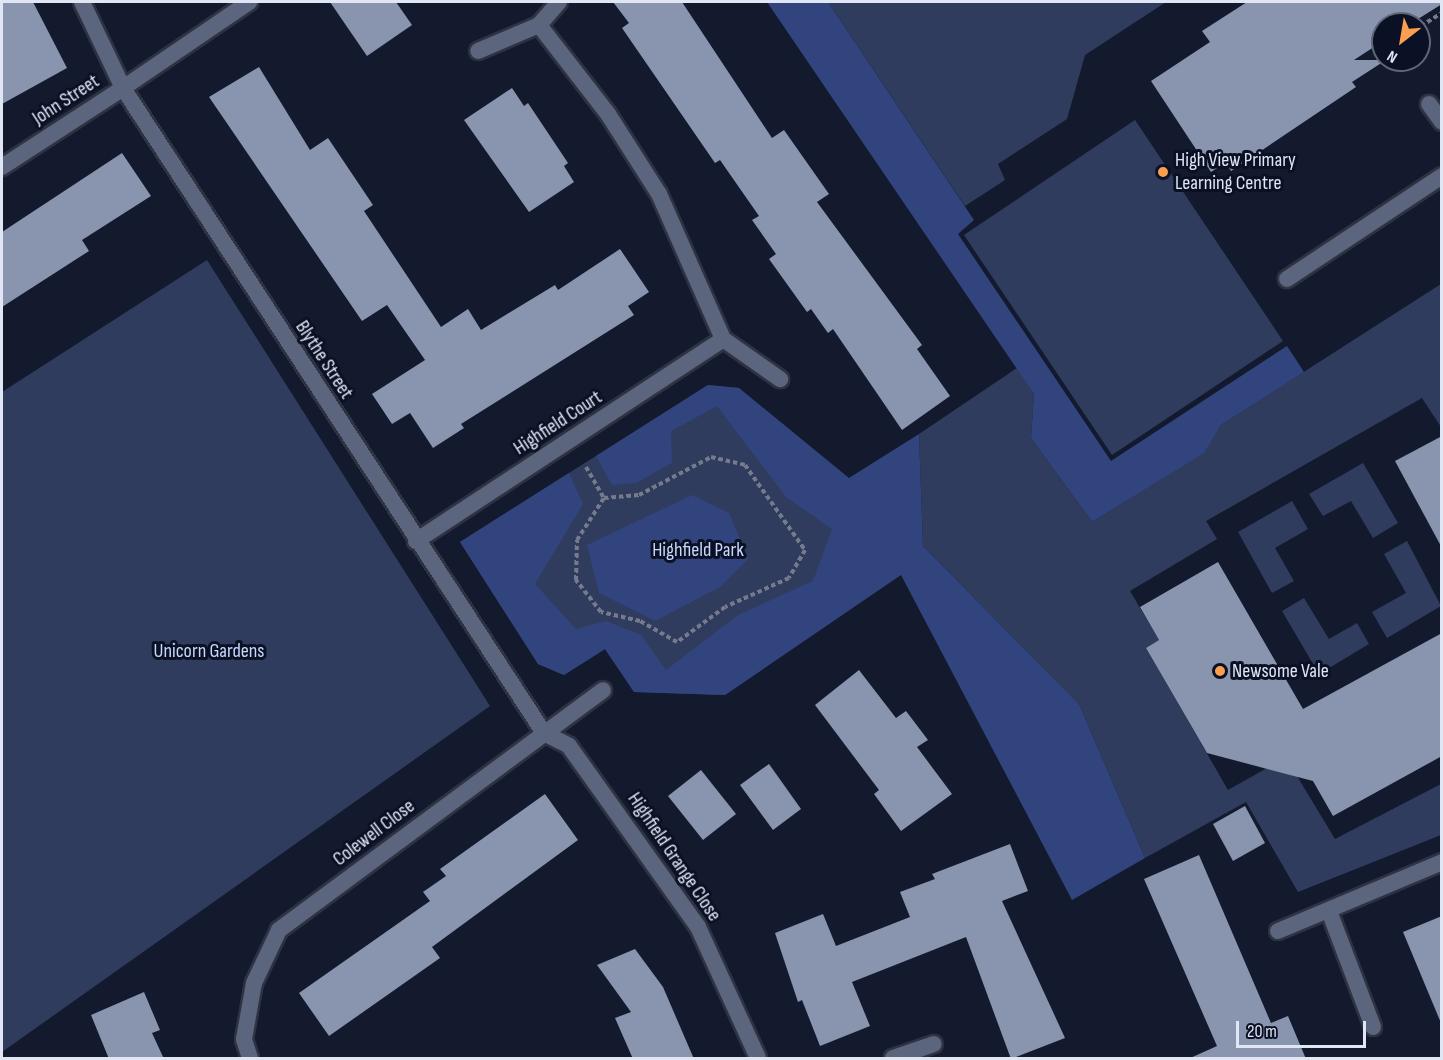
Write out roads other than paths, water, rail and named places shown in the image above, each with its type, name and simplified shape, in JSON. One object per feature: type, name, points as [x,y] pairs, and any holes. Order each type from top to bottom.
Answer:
[{"type":"street","name":"Blythe Street","points":[[82,2],[123,88],[416,542],[544,733]]},
{"type":"street","name":"John Street","points":[[2,167],[249,2]]},
{"type":"street","points":[[478,51],[539,25],[559,2]]},
{"type":"street","points":[[539,25],[608,114],[659,194],[723,339],[780,378]]},
{"type":"street","points":[[1429,104],[1442,122]]},
{"type":"street","points":[[1287,279],[1442,176]]},
{"type":"street","name":"Highfield Court","points":[[416,542],[723,339]]},
{"type":"street","name":"Colewell Close","points":[[250,1059],[244,1039],[254,983],[279,930],[603,690]]},
{"type":"street","name":"Highfield Grange Close","points":[[544,733],[569,746],[698,927],[758,1059]]},
{"type":"street","points":[[1278,931],[1442,862]]},
{"type":"street","points":[[1329,911],[1373,1027]]},
{"type":"street","points":[[893,1059],[934,1044]]},
{"type":"place","name":"High View Primary Learning Centre","points":[[1163,172]]},
{"type":"place","name":"Newsome Vale","points":[[1220,671]]},
{"type":"park label","name":"Highfield Park","points":[[698,550]]},
{"type":"park label","name":"Unicorn Gardens","points":[[209,651]]}]
